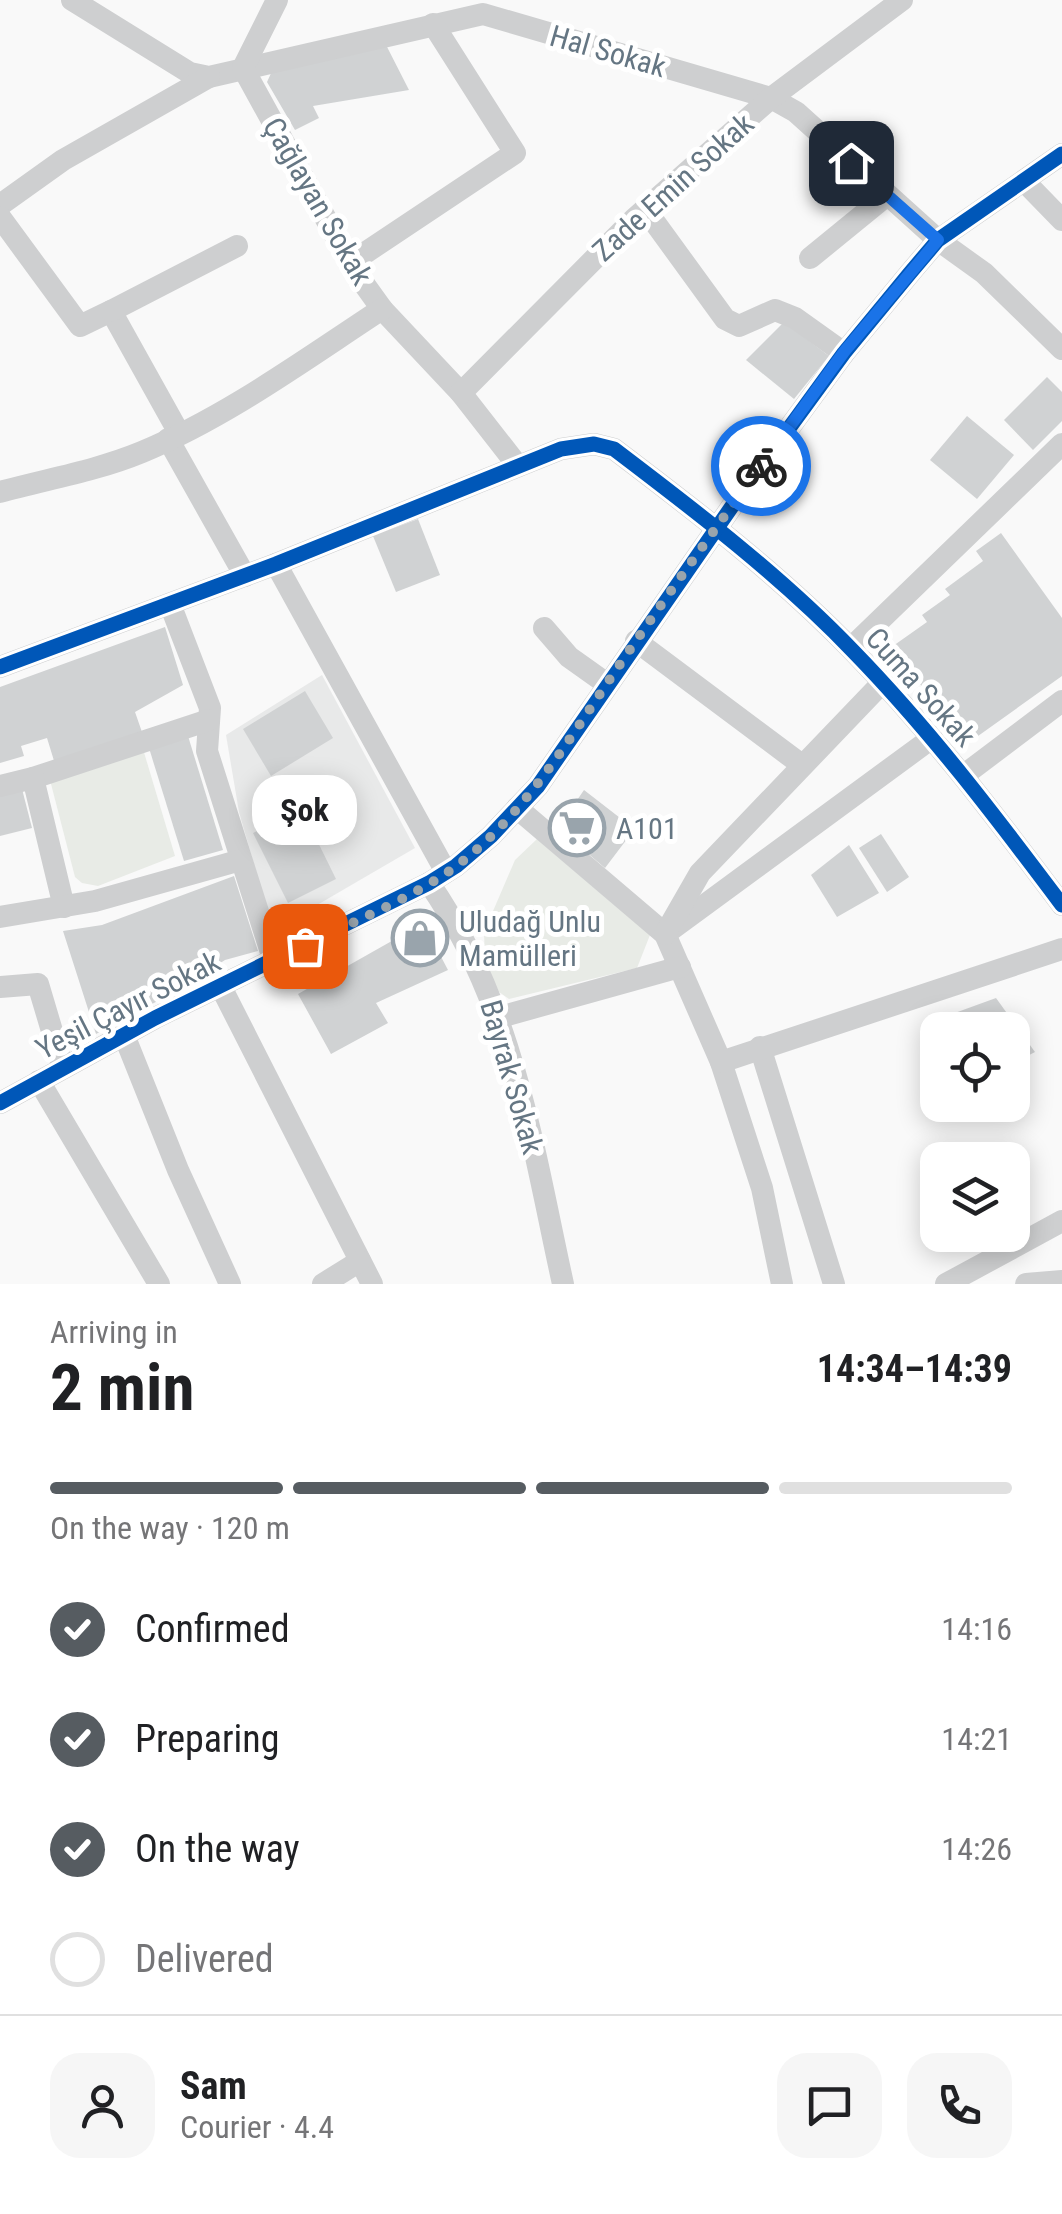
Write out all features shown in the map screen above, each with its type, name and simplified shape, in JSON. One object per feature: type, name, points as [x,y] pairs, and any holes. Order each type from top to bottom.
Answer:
[{"type":"street","points":[[72,0],[190,74],[209,78]]},
{"type":"street","points":[[243,68],[278,0]]},
{"type":"street","name":"Zade Emin Sokak","points":[[460,393],[645,209],[771,98],[891,3]]},
{"type":"street","name":"Hal Sokak","points":[[1,207],[63,160],[209,78],[433,24],[478,8],[483,14],[771,98],[796,112],[886,196],[984,273],[1062,349]]},
{"type":"street","points":[[350,263],[515,153],[433,24]]},
{"type":"street","name":"Çağlayan Sokak","points":[[243,68],[350,263],[382,309],[460,393],[518,466]]},
{"type":"street","name":"Yeşil Çayır Sokak","points":[[0,1103],[124,1035],[438,877],[491,836],[538,786],[636,641],[844,352],[938,240],[1062,154]]},
{"type":"street","points":[[1024,181],[1062,220]]},
{"type":"street","points":[[810,258],[886,196]]},
{"type":"street","points":[[1,207],[80,326],[237,246]]},
{"type":"street","points":[[645,209],[725,319],[739,326],[775,310],[795,318],[844,352]]},
{"type":"street","points":[[0,492],[94,469],[174,436],[237,404],[382,309]]},
{"type":"street","points":[[111,311],[245,576]]},
{"type":"street","name":"Cuma Sokak","points":[[2,658],[170,604],[562,449],[594,444],[614,449],[717,527],[851,648],[964,776],[1062,905]]},
{"type":"street","points":[[851,648],[1062,444]]},
{"type":"street","name":"Bayrak Sokak","points":[[276,564],[438,877],[500,1018],[520,1086],[563,1284]]},
{"type":"street","points":[[170,604],[210,708],[207,751],[274,962]]},
{"type":"street","points":[[544,628],[569,657],[606,684]]},
{"type":"street","points":[[636,641],[802,764]]},
{"type":"street","points":[[665,934],[700,873],[883,682]]},
{"type":"street","points":[[964,776],[1062,701]]},
{"type":"street","points":[[0,786],[209,720]]},
{"type":"street","points":[[665,934],[932,738]]},
{"type":"street","points":[[34,778],[64,907]]},
{"type":"street","points":[[517,808],[665,934],[721,1062],[762,1188],[782,1284]]},
{"type":"street","points":[[0,917],[96,901],[240,860]]},
{"type":"street","points":[[721,1062],[1062,948]]},
{"type":"street","points":[[500,1018],[680,967]]},
{"type":"street","points":[[0,987],[38,984],[63,1068]]},
{"type":"street","points":[[221,987],[372,1284]]},
{"type":"street","points":[[124,1035],[178,1170],[230,1284]]},
{"type":"street","points":[[760,1047],[834,1284]]},
{"type":"street","points":[[39,1081],[159,1284]]},
{"type":"street","points":[[946,1284],[1062,1221]]},
{"type":"street","points":[[323,1284],[360,1262]]},
{"type":"street","points":[[1026,1284],[1062,1281]]},
{"type":"shaded area","points":[[322,675],[415,848],[281,926],[268,913],[239,812],[226,735]]},
{"type":"shaded area","points":[[143,749],[175,856],[98,886],[82,883],[75,877],[50,780]]},
{"type":"shaded area","points":[[537,839],[650,935],[637,968],[509,999],[499,992],[485,964],[484,932],[515,860]]},
{"type":"building","points":[[384,41],[409,90],[313,106],[319,118],[295,130],[267,82],[273,69]]},
{"type":"building","points":[[784,322],[829,356],[794,399],[746,360]]},
{"type":"building","points":[[1047,377],[1062,392],[1062,421],[1033,450],[1004,420]]},
{"type":"building","points":[[967,416],[1014,455],[977,499],[930,460]]},
{"type":"building","points":[[418,519],[440,575],[396,592],[373,536]]},
{"type":"building","points":[[1001,533],[1062,618],[1062,676],[964,746],[893,646],[927,622],[922,615],[950,595],[945,589],[983,561],[976,551]]},
{"type":"building","points":[[165,627],[183,685],[135,712],[143,735],[55,764],[47,738],[21,746],[24,756],[0,763],[0,687]]},
{"type":"building","points":[[305,691],[333,738],[271,776],[243,729]]},
{"type":"building","points":[[188,736],[223,850],[184,861],[149,748]]},
{"type":"building","points":[[21,785],[32,828],[0,836],[0,791]]},
{"type":"building","points":[[584,790],[624,821],[617,832],[627,839],[605,868],[558,828]]},
{"type":"building","points":[[302,810],[336,879],[288,903],[253,833]]},
{"type":"building","points":[[881,834],[909,877],[887,892],[859,848]]},
{"type":"building","points":[[849,845],[879,893],[837,917],[811,875]]},
{"type":"building","points":[[234,876],[258,951],[225,960],[96,1034],[63,931],[102,925]]},
{"type":"building","points":[[413,929],[427,930],[448,970],[376,1003],[388,1023],[331,1054],[298,994]]},
{"type":"building","points":[[996,998],[1006,1012],[958,1012]]},
{"type":"cycle path","points":[[0,1103],[155,1018],[429,883],[491,836],[538,786],[735,502],[844,353],[910,273],[938,240],[1062,154]]},
{"type":"cycle path","points":[[0,667],[276,564],[561,449],[594,444],[614,449],[676,497],[825,623],[936,743],[1062,905]]},
{"type":"way so far","points":[[305,946],[430,883],[491,836],[538,786],[761,466]]},
{"type":"place","name":"A101","points":[[577,828]]},
{"type":"place","name":"Uludağ Unlu Mamülleri","points":[[420,938]]},
{"type":"place","name":"Şok","points":[[305,946]]},
{"type":"route","points":[[761,466],[844,352],[938,240],[851,163]]}]
